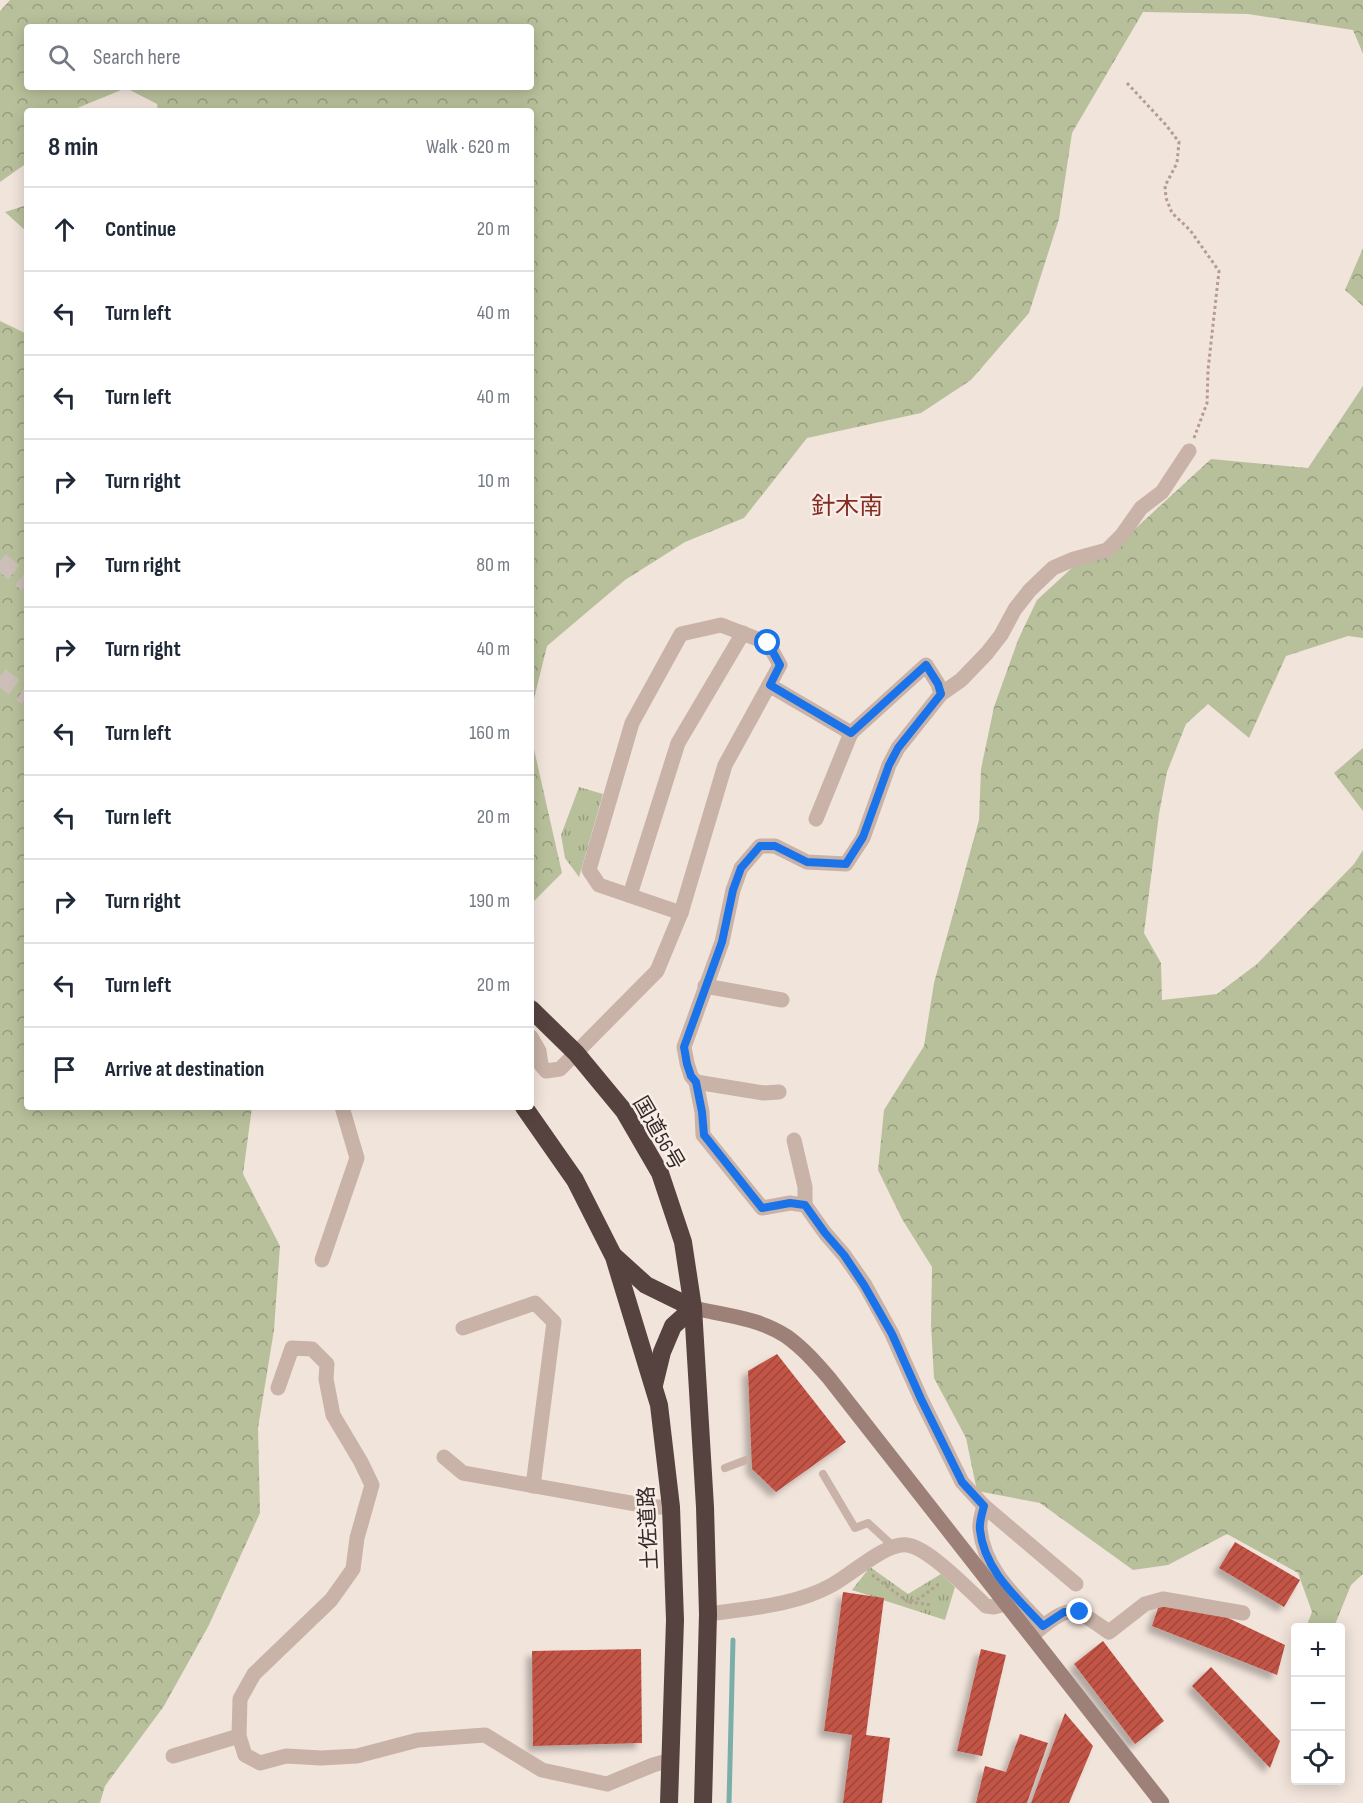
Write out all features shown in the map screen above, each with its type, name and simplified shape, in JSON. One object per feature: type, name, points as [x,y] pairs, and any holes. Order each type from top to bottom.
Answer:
[{"type":"highway","name":"国道56号","points":[[534,1012],[576,1053],[624,1111],[660,1173],[682,1242],[693,1308]]},
{"type":"highway","points":[[526,1110],[575,1180],[614,1257],[646,1285],[693,1308]]},
{"type":"highway","name":"土佐道路","points":[[614,1257],[659,1405],[671,1507],[675,1620],[669,1803]]},
{"type":"highway","points":[[654,1386],[662,1352],[673,1326],[693,1308]]},
{"type":"highway","points":[[693,1308],[705,1507],[708,1614],[703,1803]]},
{"type":"street","points":[[805,1205],[790,1203],[762,1208],[704,1135],[696,1082],[687,1064],[684,1047],[722,942],[733,890],[741,868],[760,846],[775,846],[807,862],[846,864],[863,837],[889,765],[898,748],[941,694],[961,680],[987,653],[1001,635],[1015,609],[1030,590],[1053,568],[1074,559],[1107,550],[1122,535],[1141,508],[1162,492],[1189,451]]},
{"type":"street","points":[[534,1042],[539,1051],[541,1065],[546,1071],[560,1069],[657,971],[681,913],[724,765],[780,665],[768,643],[721,625],[681,634],[632,723],[589,870],[599,885],[681,913]]},
{"type":"street","points":[[630,895],[678,743],[743,633]]},
{"type":"street","points":[[816,819],[851,733],[926,665],[938,684],[941,694]]},
{"type":"street","points":[[770,685],[851,733]]},
{"type":"street","points":[[705,986],[782,1000]]},
{"type":"street","points":[[696,1082],[764,1093],[779,1092]]},
{"type":"street","points":[[322,1260],[357,1158],[343,1110]]},
{"type":"street","points":[[794,1140],[805,1187],[805,1205],[844,1255],[892,1334],[962,1482],[984,1506],[1076,1584]]},
{"type":"street","points":[[463,1328],[535,1303],[554,1322],[533,1486]]},
{"type":"street","points":[[693,1308],[745,1318],[763,1325],[785,1336],[810,1356],[1162,1803]]},
{"type":"street","points":[[278,1388],[292,1348],[312,1349],[327,1364],[326,1380],[333,1415],[372,1485],[357,1538],[353,1569],[331,1600],[254,1674],[240,1699],[239,1736],[244,1755],[261,1763],[286,1756],[321,1758],[357,1756],[418,1740],[485,1735],[542,1770],[607,1784],[670,1760]]},
{"type":"street","points":[[444,1457],[463,1473],[653,1507],[671,1507]]},
{"type":"street","points":[[984,1506],[980,1527],[984,1551],[997,1575],[1043,1626]]},
{"type":"street","points":[[708,1614],[802,1599],[832,1585],[893,1546],[908,1545],[928,1554],[986,1606],[994,1607],[1005,1604]]},
{"type":"street","points":[[1031,1636],[1064,1612],[1080,1612],[1109,1632],[1145,1604],[1163,1599],[1243,1613]]},
{"type":"street","points":[[173,1756],[239,1736]]},
{"type":"lane","points":[[725,1468],[746,1460]]},
{"type":"lane","points":[[823,1474],[855,1528],[868,1523],[893,1546]]},
{"type":"path","points":[[1127,83],[1166,124],[1179,142],[1177,163],[1166,186],[1166,198],[1172,213],[1190,230],[1219,272],[1208,370],[1208,403],[1189,451]]},
{"type":"path","points":[[861,1566],[908,1602],[931,1605]]},
{"type":"path","points":[[908,1602],[920,1598],[952,1575]]},
{"type":"green space","points":[[10,0],[1363,0],[1363,54],[1353,30],[1248,14],[1143,12],[1072,133],[1059,219],[1029,313],[971,380],[921,413],[807,438],[744,518],[685,542],[625,580],[547,646],[534,699],[534,108],[158,108],[157,104],[130,90],[534,90],[534,24],[24,24],[24,90],[121,90],[77,108],[24,108],[24,165],[0,182],[0,11]]},
{"type":"green space","points":[[24,206],[24,229],[5,212]]},
{"type":"green space","points":[[1363,248],[1363,306],[1345,290]]},
{"type":"green space","points":[[0,321],[24,333],[24,1110],[252,1110],[243,1174],[280,1246],[274,1330],[258,1428],[260,1513],[209,1625],[164,1706],[105,1786],[100,1803],[0,1803]]},
{"type":"green space","points":[[1363,386],[1363,638],[1348,636],[1286,656],[1249,738],[1208,704],[1186,724],[1167,772],[1159,814],[1144,933],[1161,963],[1162,1000],[1217,994],[1257,964],[1354,864],[1363,850],[1363,1574],[1351,1585],[1336,1623],[1308,1623],[1312,1612],[1298,1573],[1227,1534],[1168,1565],[1133,1570],[1040,1503],[977,1491],[966,1438],[934,1378],[931,1325],[932,1267],[902,1219],[878,1170],[884,1110],[924,1046],[934,983],[979,820],[981,769],[994,707],[1018,640],[1037,600],[1086,555],[1123,540],[1211,459],[1308,468]]},
{"type":"green space","points":[[1363,748],[1363,811],[1334,773]]},
{"type":"green space","points":[[534,749],[562,873],[534,901]]},
{"type":"green space","points":[[579,787],[603,794],[579,877],[565,858],[561,835]]},
{"type":"green space","points":[[870,1567],[908,1594],[941,1574],[955,1587],[945,1620],[852,1590]]},
{"type":"building","points":[[777,1354],[846,1442],[776,1492],[752,1469],[748,1371]]},
{"type":"building","points":[[1235,1542],[1300,1580],[1284,1607],[1219,1568]]},
{"type":"building","points":[[843,1592],[884,1598],[866,1735],[890,1738],[882,1803],[843,1803],[852,1735],[824,1731]]},
{"type":"building","points":[[1159,1605],[1222,1615],[1285,1645],[1277,1675],[1152,1626]]},
{"type":"building","points":[[1103,1641],[1164,1721],[1135,1744],[1074,1664]]},
{"type":"building","points":[[641,1649],[642,1743],[533,1746],[532,1651]]},
{"type":"building","points":[[981,1649],[1006,1655],[982,1756],[957,1751]]},
{"type":"building","points":[[1211,1667],[1280,1741],[1270,1768],[1192,1686]]},
{"type":"building","points":[[1065,1713],[1093,1746],[1069,1803],[1031,1803]]},
{"type":"building","points":[[1020,1734],[1048,1743],[1027,1803],[976,1803],[985,1766],[1006,1772]]},
{"type":"waterway","points":[[729,1803],[733,1640]]},
{"type":"tunnel","points":[[0,561],[24,581]]},
{"type":"tunnel","points":[[0,676],[24,695]]},
{"type":"district","name":"針木南","points":[[847,506]]},
{"type":"route","points":[[768,643],[780,665],[770,685],[851,733],[926,665],[938,684],[941,694],[898,748],[889,765],[863,837],[846,864],[807,862],[775,846],[760,846],[741,868],[733,890],[722,942],[684,1047],[691,1076],[696,1082],[704,1135],[762,1208],[790,1203],[805,1205],[864,1285],[892,1334],[962,1482],[984,1506],[980,1527],[984,1551],[997,1575],[1043,1626],[1064,1612],[1080,1612]]}]
